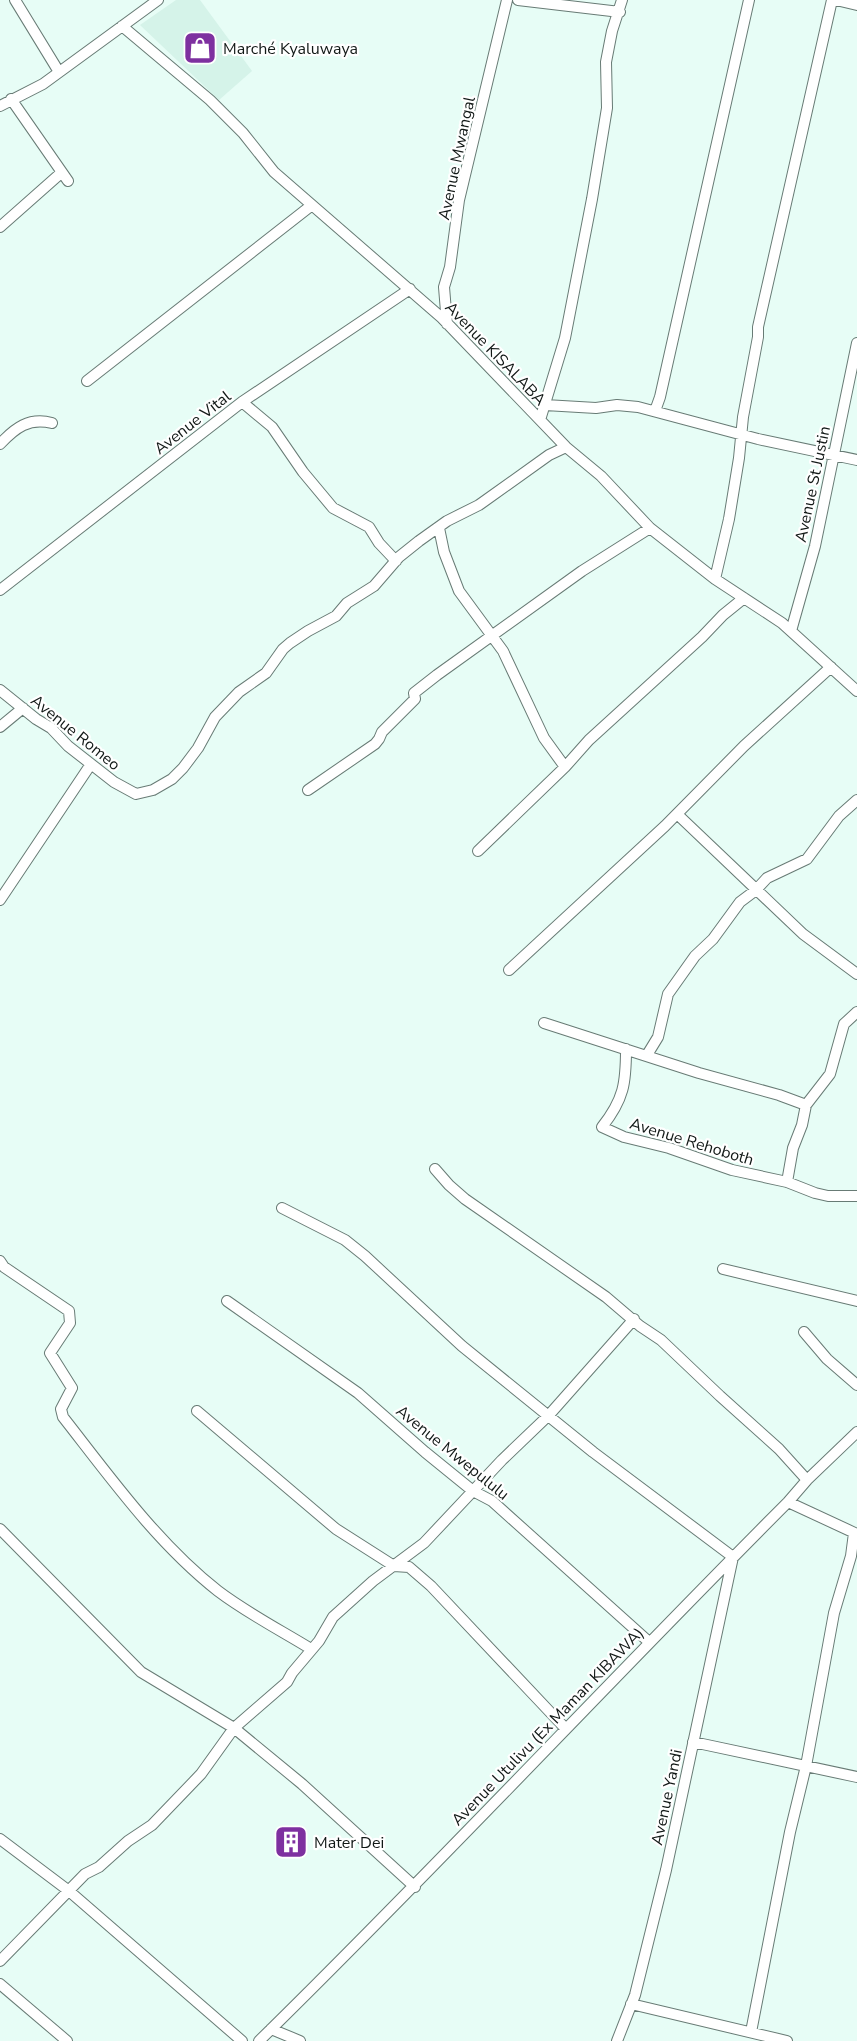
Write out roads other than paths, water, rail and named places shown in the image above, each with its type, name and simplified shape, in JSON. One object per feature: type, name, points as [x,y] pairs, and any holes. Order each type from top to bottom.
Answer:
[{"type":"street","points":[[15,0],[60,72]]},
{"type":"street","points":[[0,106],[43,84],[122,26],[145,4],[158,0]]},
{"type":"street","name":"Avenue Mwangal","points":[[447,324],[444,287],[450,267],[459,200],[507,0]]},
{"type":"street","points":[[518,0],[620,12]]},
{"type":"street","points":[[540,420],[565,338],[607,108],[606,62],[612,31],[622,0]]},
{"type":"street","points":[[654,411],[663,385],[749,0]]},
{"type":"street","points":[[715,579],[729,519],[758,327],[834,0],[857,5]]},
{"type":"street","name":"Avenue KISALABA","points":[[122,26],[210,100],[243,133],[274,172],[410,289],[447,324],[566,447],[601,476],[651,528],[715,579],[791,631],[857,691]]},
{"type":"street","points":[[0,227],[64,177],[11,99]]},
{"type":"street","points":[[87,381],[312,205]]},
{"type":"street","name":"Avenue Vital","points":[[0,590],[242,402],[410,289]]},
{"type":"street","name":"Avenue St Justin","points":[[791,631],[835,455],[857,343]]},
{"type":"street","points":[[242,402],[272,427],[303,472],[333,508],[369,527],[379,543],[396,561],[399,556],[439,528],[479,505],[549,455],[566,447]]},
{"type":"street","points":[[545,405],[596,408],[617,405],[654,411],[741,435],[857,460]]},
{"type":"street","points":[[0,444],[16,428],[26,423],[37,420],[52,423]]},
{"type":"street","points":[[439,528],[444,552],[459,591],[509,662],[544,738],[565,767]]},
{"type":"street","points":[[308,790],[375,744],[382,732],[415,699],[414,693],[582,571],[651,528]]},
{"type":"street","name":"Avenue Romeo","points":[[0,690],[36,720],[51,728],[68,746],[114,782],[136,794],[153,790],[172,779],[183,768],[198,748],[215,717],[239,692],[266,673],[283,649],[308,631],[336,616],[347,603],[374,586],[396,561]]},
{"type":"street","points":[[478,851],[565,767],[589,740],[744,598]]},
{"type":"street","points":[[509,970],[677,814],[744,746],[831,667]]},
{"type":"street","points":[[0,727],[23,708]]},
{"type":"street","points":[[0,900],[91,764]]},
{"type":"street","points":[[647,1055],[658,1037],[668,994],[695,956],[713,939],[740,902],[756,890],[766,878],[807,859],[839,816],[857,800]]},
{"type":"street","points":[[677,814],[803,933],[857,974]]},
{"type":"street","points":[[787,1182],[793,1148],[802,1125],[806,1105],[830,1074],[844,1024],[857,1012]]},
{"type":"street","points":[[544,1023],[806,1105]]},
{"type":"street","name":"Avenue Rehoboth","points":[[626,1049],[626,1079],[617,1108],[602,1127],[624,1137],[669,1148],[732,1170],[787,1182],[828,1196],[857,1196]]},
{"type":"street","points":[[435,1169],[465,1198],[634,1318],[640,1326],[661,1340],[779,1449],[807,1479]]},
{"type":"street","points":[[282,1208],[345,1240],[462,1346],[593,1452],[733,1557]]},
{"type":"street","points":[[0,1262],[69,1311],[70,1323],[50,1353],[72,1388],[61,1409],[63,1417],[113,1481],[184,1561],[202,1577],[249,1613],[311,1649]]},
{"type":"street","points":[[723,1269],[857,1301]]},
{"type":"street","name":"Avenue Mwepululu","points":[[227,1301],[358,1393],[473,1491],[492,1501],[649,1642]]},
{"type":"street","points":[[0,1961],[85,1874],[99,1867],[128,1841],[152,1825],[201,1774],[234,1728],[287,1682],[319,1641],[333,1617],[356,1594],[424,1543],[549,1415],[634,1318]]},
{"type":"street","points":[[804,1332],[826,1359],[857,1385]]},
{"type":"street","points":[[197,1412],[336,1529],[394,1566],[409,1567],[430,1586],[565,1728]]},
{"type":"street","name":"Avenue Utulivu (Ex Maman KIBAWA)","points":[[259,2041],[415,1887],[565,1728],[788,1502],[807,1479],[857,1432]]},
{"type":"street","points":[[751,2032],[790,1832],[806,1766],[834,1613],[856,1534],[788,1502]]},
{"type":"street","points":[[0,1529],[141,1672],[234,1728],[302,1784],[415,1887]]},
{"type":"street","name":"Avenue Yandi","points":[[617,2041],[632,2004],[666,1870],[733,1557]]},
{"type":"street","points":[[693,1742],[857,1777]]},
{"type":"street","points":[[0,1839],[69,1891],[242,2041]]},
{"type":"street","points":[[0,1984],[67,2041]]},
{"type":"street","points":[[632,2004],[787,2041]]},
{"type":"street","points":[[271,2029],[300,2041]]},
{"type":"place","name":"Marché Kyaluwaya","points":[[200,48]]},
{"type":"place","name":"Mater Dei","points":[[291,1842]]}]
